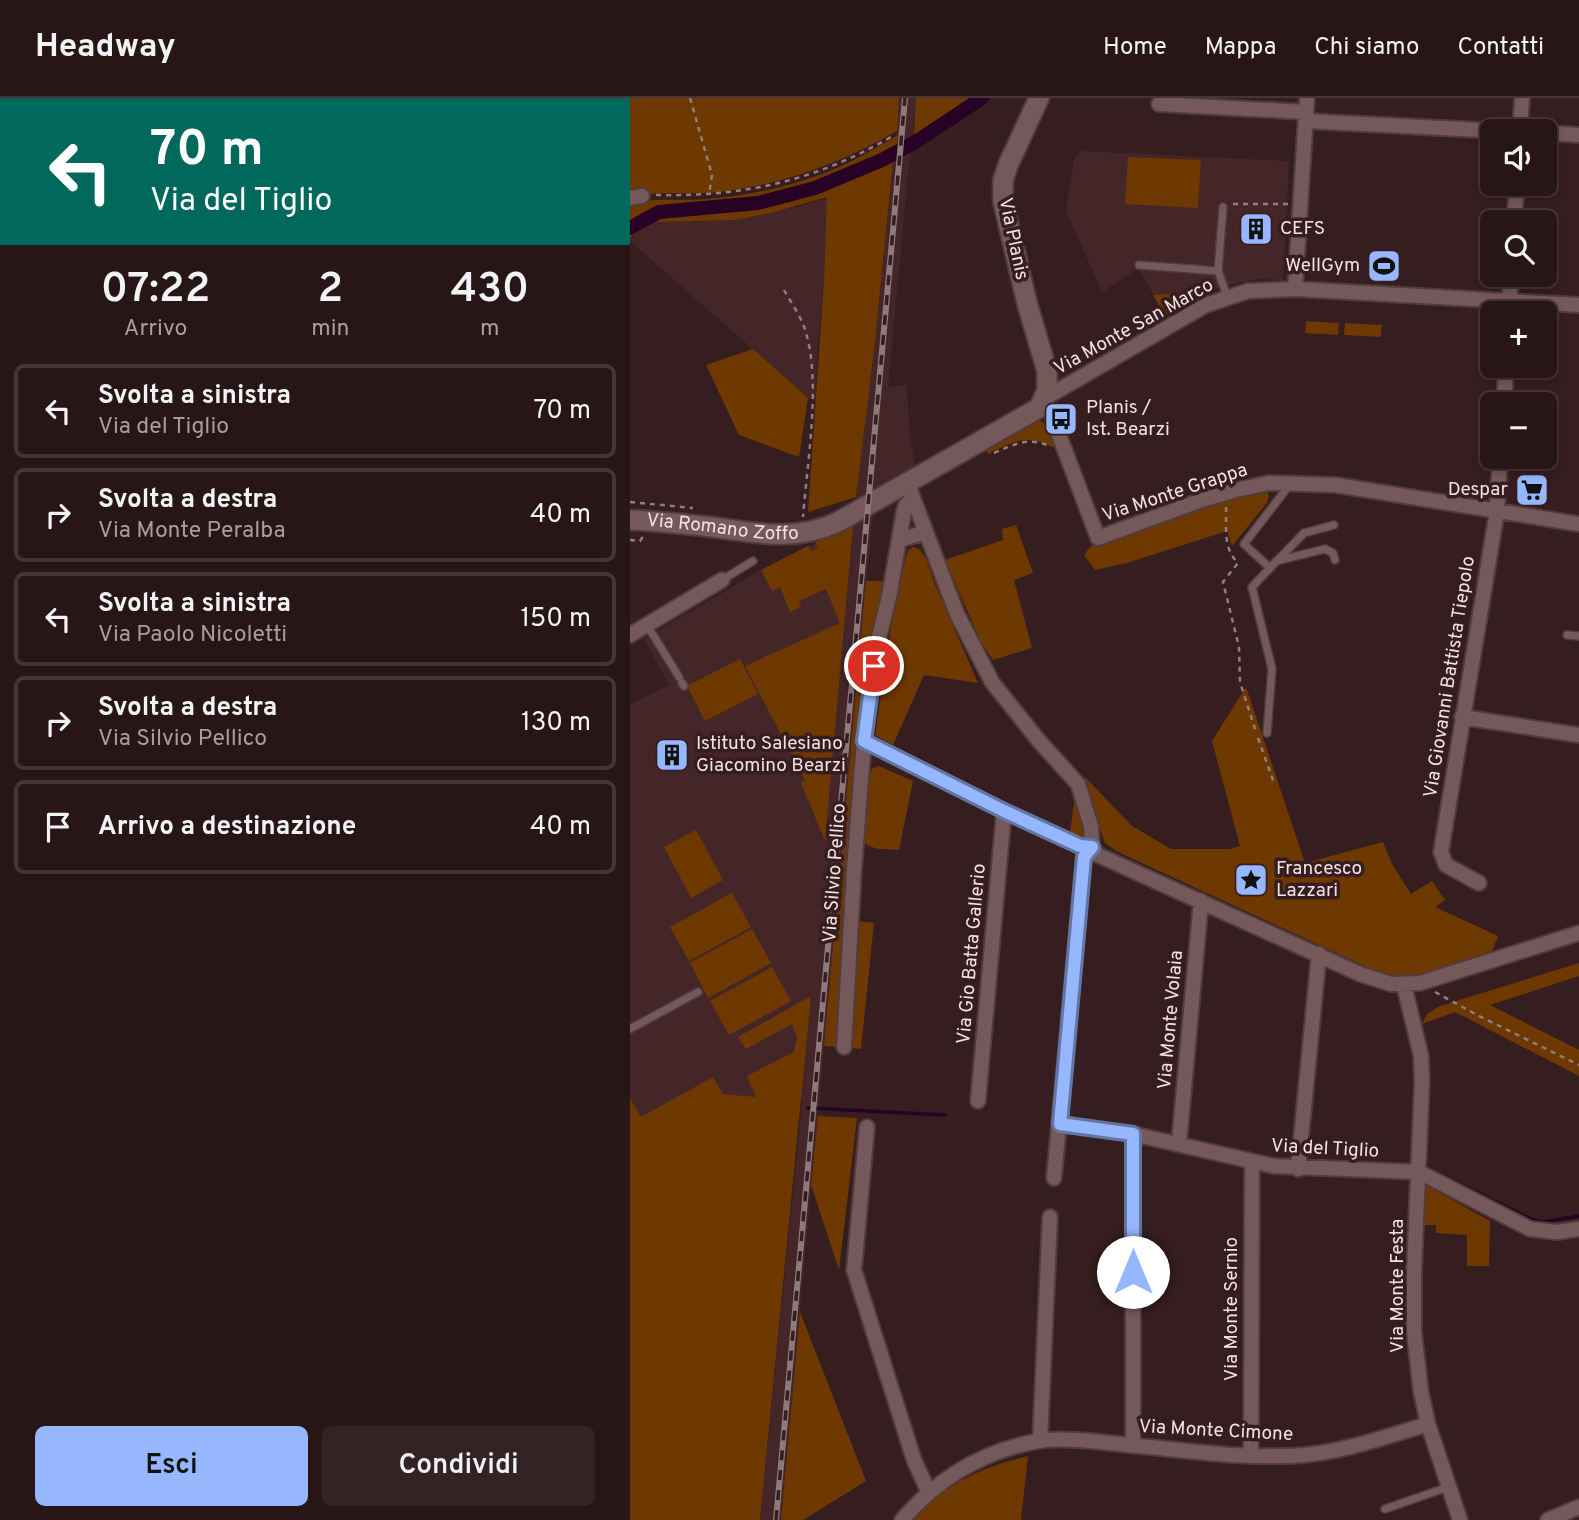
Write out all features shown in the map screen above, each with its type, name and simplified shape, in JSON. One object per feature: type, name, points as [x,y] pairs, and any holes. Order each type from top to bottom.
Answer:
[{"type":"street","name":"Via Planis","points":[[1039,98],[1008,164],[1003,192],[1004,212],[1027,303],[1040,396]]},
{"type":"street","points":[[1521,119],[1522,98]]},
{"type":"street","points":[[1159,104],[1306,110],[1480,129]]},
{"type":"street","points":[[1295,289],[1306,110]]},
{"type":"street","points":[[1557,134],[1579,135]]},
{"type":"street","name":"Via Monte San Marco","points":[[1040,396],[1206,305],[1248,291],[1295,289],[1480,305]]},
{"type":"street","name":"Via Monte San Marco","points":[[1557,306],[1579,305]]},
{"type":"street","points":[[805,522],[838,522],[909,486],[1040,396]]},
{"type":"street","name":"Via Monte Grappa","points":[[1040,396],[1098,538],[1226,493],[1269,483],[1336,485],[1579,524]]},
{"type":"street","name":"Via Giovanni Battista Tiepolo","points":[[1479,883],[1446,865],[1441,852],[1497,511],[1499,469]]},
{"type":"street","points":[[909,486],[957,614],[992,682],[1078,784],[1091,826],[1092,847],[1098,855],[1377,980],[1404,985],[1420,984],[1579,933]]},
{"type":"street","name":"Via Romano Zoffo","points":[[631,522],[676,523],[772,535],[909,486]]},
{"type":"street","name":"Via Silvio Pellico","points":[[844,1047],[864,741],[878,641],[909,486]]},
{"type":"street","points":[[899,540],[926,532]]},
{"type":"street","points":[[631,634],[722,580]]},
{"type":"street","points":[[1462,718],[1579,735]]},
{"type":"street","points":[[864,741],[1004,811],[1080,846],[1092,847]]},
{"type":"street","name":"Via Gio Batta Gallerio","points":[[978,1101],[1004,811]]},
{"type":"street","points":[[1055,1178],[1084,857],[1092,847]]},
{"type":"street","name":"Via Monte Volaia","points":[[1179,1143],[1201,901]]},
{"type":"street","points":[[1298,1169],[1319,954]]},
{"type":"street","name":"Via Monte Festa","points":[[1404,985],[1421,1056],[1414,1332],[1428,1424],[1460,1520]]},
{"type":"street","name":"Via del Tiglio","points":[[1060,1124],[1179,1143],[1252,1163],[1298,1169],[1419,1172],[1530,1229],[1556,1232],[1579,1229]]},
{"type":"street","points":[[867,1127],[854,1270],[914,1460],[929,1493]]},
{"type":"street","points":[[1133,1134],[1133,1445]]},
{"type":"street","name":"Via Monte Sernio","points":[[1251,1455],[1252,1163]]},
{"type":"street","points":[[1040,1441],[1050,1217]]},
{"type":"street","name":"Via Monte Cimone","points":[[902,1520],[929,1493],[964,1466],[1003,1450],[1040,1441],[1133,1445],[1251,1455],[1305,1455],[1361,1444],[1428,1424]]},
{"type":"street","points":[[1548,1520],[1579,1507]]},
{"type":"lane","points":[[1223,207],[1218,271],[1227,296]]},
{"type":"lane","points":[[1139,265],[1218,271]]},
{"type":"lane","points":[[1270,568],[1244,544],[1292,483]]},
{"type":"lane","points":[[1267,733],[1272,669],[1252,587],[1304,533],[1334,526]]},
{"type":"lane","points":[[1276,561],[1325,549],[1333,553],[1335,560]]},
{"type":"lane","points":[[722,580],[753,561]]},
{"type":"lane","points":[[646,625],[682,682]]},
{"type":"lane","points":[[1567,635],[1579,636]]},
{"type":"lane","points":[[630,1029],[698,992]]},
{"type":"lane","points":[[1385,1509],[1448,1487]]},
{"type":"path","points":[[690,98],[712,175],[709,195]]},
{"type":"path","points":[[636,197],[709,195],[798,179],[855,157],[891,137]]},
{"type":"path","points":[[1223,207],[1238,203],[1301,204]]},
{"type":"path","points":[[784,290],[806,330],[812,357],[805,522]]},
{"type":"path","points":[[990,455],[1028,441],[1044,444],[1065,455]]},
{"type":"path","points":[[1226,493],[1224,533],[1231,556],[1238,563],[1223,582],[1239,647],[1240,682]]},
{"type":"path","points":[[631,522],[640,541]]},
{"type":"path","points":[[1231,556],[1236,551]]},
{"type":"path","points":[[1420,984],[1579,1065]]},
{"type":"shaded area","points":[[630,98],[899,98],[897,131],[812,171],[767,184],[721,192],[630,196]]},
{"type":"shaded area","points":[[899,98],[916,98],[914,137],[909,139],[907,154],[910,153],[888,387],[907,385],[909,429],[915,465],[875,488],[781,1520],[760,1520],[802,1102],[722,1094],[713,1077],[641,1118],[630,1098],[630,705],[669,685],[644,639],[761,570],[853,525],[898,136],[896,137]]},
{"type":"shaded area","points":[[916,98],[973,98],[914,137]]},
{"type":"shaded area","points":[[898,135],[897,145],[833,177],[796,189],[742,201],[658,209],[630,224],[630,203],[716,198],[780,187],[841,166]]},
{"type":"shaded area","points":[[1081,151],[1289,161],[1283,280],[1259,279],[1223,286],[1165,316],[1139,268],[1102,292],[1066,211],[1074,159]]},
{"type":"shaded area","points":[[896,155],[893,161],[856,497],[808,512],[827,197],[735,220],[656,222],[630,237],[630,230],[658,216],[758,207],[819,191]]},
{"type":"shaded area","points":[[1128,157],[1201,160],[1198,208],[1125,204]]},
{"type":"shaded area","points":[[828,197],[816,400],[808,398],[630,241],[630,237],[656,222],[735,220],[801,206]]},
{"type":"shaded area","points":[[1211,279],[1215,289],[1165,316],[1153,295],[1181,293]]},
{"type":"shaded area","points":[[1306,321],[1339,323],[1338,335],[1305,333]]},
{"type":"shaded area","points":[[1345,323],[1382,325],[1381,337],[1344,335]]},
{"type":"shaded area","points":[[753,349],[808,398],[799,457],[739,435],[706,365]]},
{"type":"shaded area","points":[[1038,420],[1048,425],[1058,450],[1038,441],[1023,440],[988,454],[986,449]]},
{"type":"shaded area","points":[[1258,490],[1267,491],[1267,503],[1232,546],[1227,531],[1127,563],[1095,570],[1084,555],[1091,546]]},
{"type":"shaded area","points":[[853,525],[825,841],[801,783],[805,780],[745,666],[840,623],[826,589],[799,601],[801,607],[790,612],[780,587],[772,591],[761,570],[808,546],[812,551],[818,548],[815,542]]},
{"type":"shaded area","points":[[1016,525],[1033,573],[1014,580],[1032,648],[993,660],[980,640],[945,560],[1003,540],[1002,529]]},
{"type":"shaded area","points":[[913,547],[919,549],[926,558],[978,683],[924,675],[893,745],[875,735],[890,633],[905,560],[908,550]]},
{"type":"shaded area","points":[[866,581],[888,581],[850,866],[836,1047],[824,1046]]},
{"type":"shaded area","points":[[740,659],[758,694],[705,721],[687,686]]},
{"type":"shaded area","points":[[1246,687],[1305,863],[1383,842],[1392,864],[1411,894],[1432,881],[1445,900],[1435,907],[1498,936],[1491,954],[1426,977],[1406,980],[1369,968],[1118,852],[1105,843],[1085,777],[1132,826],[1171,849],[1230,849],[1240,846],[1212,741]]},
{"type":"shaded area","points":[[879,766],[913,781],[899,850],[869,846],[862,839],[869,774],[873,768]]},
{"type":"shaded area","points":[[1075,795],[1084,822],[1083,839],[1070,833]]},
{"type":"shaded area","points":[[696,830],[723,880],[691,898],[664,847]]},
{"type":"shaded area","points":[[732,893],[751,927],[689,961],[670,927]]},
{"type":"shaded area","points":[[856,921],[874,923],[861,1049],[852,1048]]},
{"type":"shaded area","points":[[752,929],[771,963],[708,998],[690,963]]},
{"type":"shaded area","points":[[1579,963],[1579,976],[1490,1005],[1579,1050],[1579,1076],[1455,1012],[1422,1024],[1427,1014],[1440,1006]]},
{"type":"shaded area","points":[[772,967],[791,1001],[729,1035],[710,1001]]},
{"type":"shaded area","points":[[811,996],[760,1520],[630,1520],[630,1098],[641,1117],[713,1077],[723,1094],[756,1097],[747,1076],[794,1052],[797,1037],[792,1024],[746,1049],[738,1037]]},
{"type":"shaded area","points":[[818,1116],[857,1118],[839,1270],[811,1185]]},
{"type":"shaded area","points":[[1426,1185],[1490,1221],[1489,1266],[1467,1266],[1467,1235],[1436,1233],[1436,1225],[1423,1225]]},
{"type":"shaded area","points":[[800,1312],[866,1481],[803,1520],[781,1520]]},
{"type":"shaded area","points":[[1028,1456],[1021,1520],[913,1520],[937,1497],[965,1479],[996,1465]]},
{"type":"waterway","points":[[630,228],[659,212],[758,203],[815,188],[882,160],[917,141],[982,98]]},
{"type":"waterway","points":[[808,1108],[945,1115]]},
{"type":"waterway","points":[[1429,1169],[1533,1220],[1543,1222],[1579,1216]]},
{"type":"railway","points":[[776,1520],[905,98]]},
{"type":"place","name":"CEFS","points":[[1256,229]]},
{"type":"place","name":"WellGym","points":[[1384,266]]},
{"type":"place","name":"Planis / Ist. Bearzi","points":[[1061,419]]},
{"type":"place","name":"Despar","points":[[1532,490]]},
{"type":"place","name":"Istituto Salesiano Giacomino Bearzi","points":[[672,755]]},
{"type":"place","name":"Francesco Lazzari","points":[[1251,880]]},
{"type":"route","points":[[874,666],[864,741],[1004,811],[1080,846],[1092,847],[1084,857],[1060,1124],[1133,1134],[1133,1272]]}]
